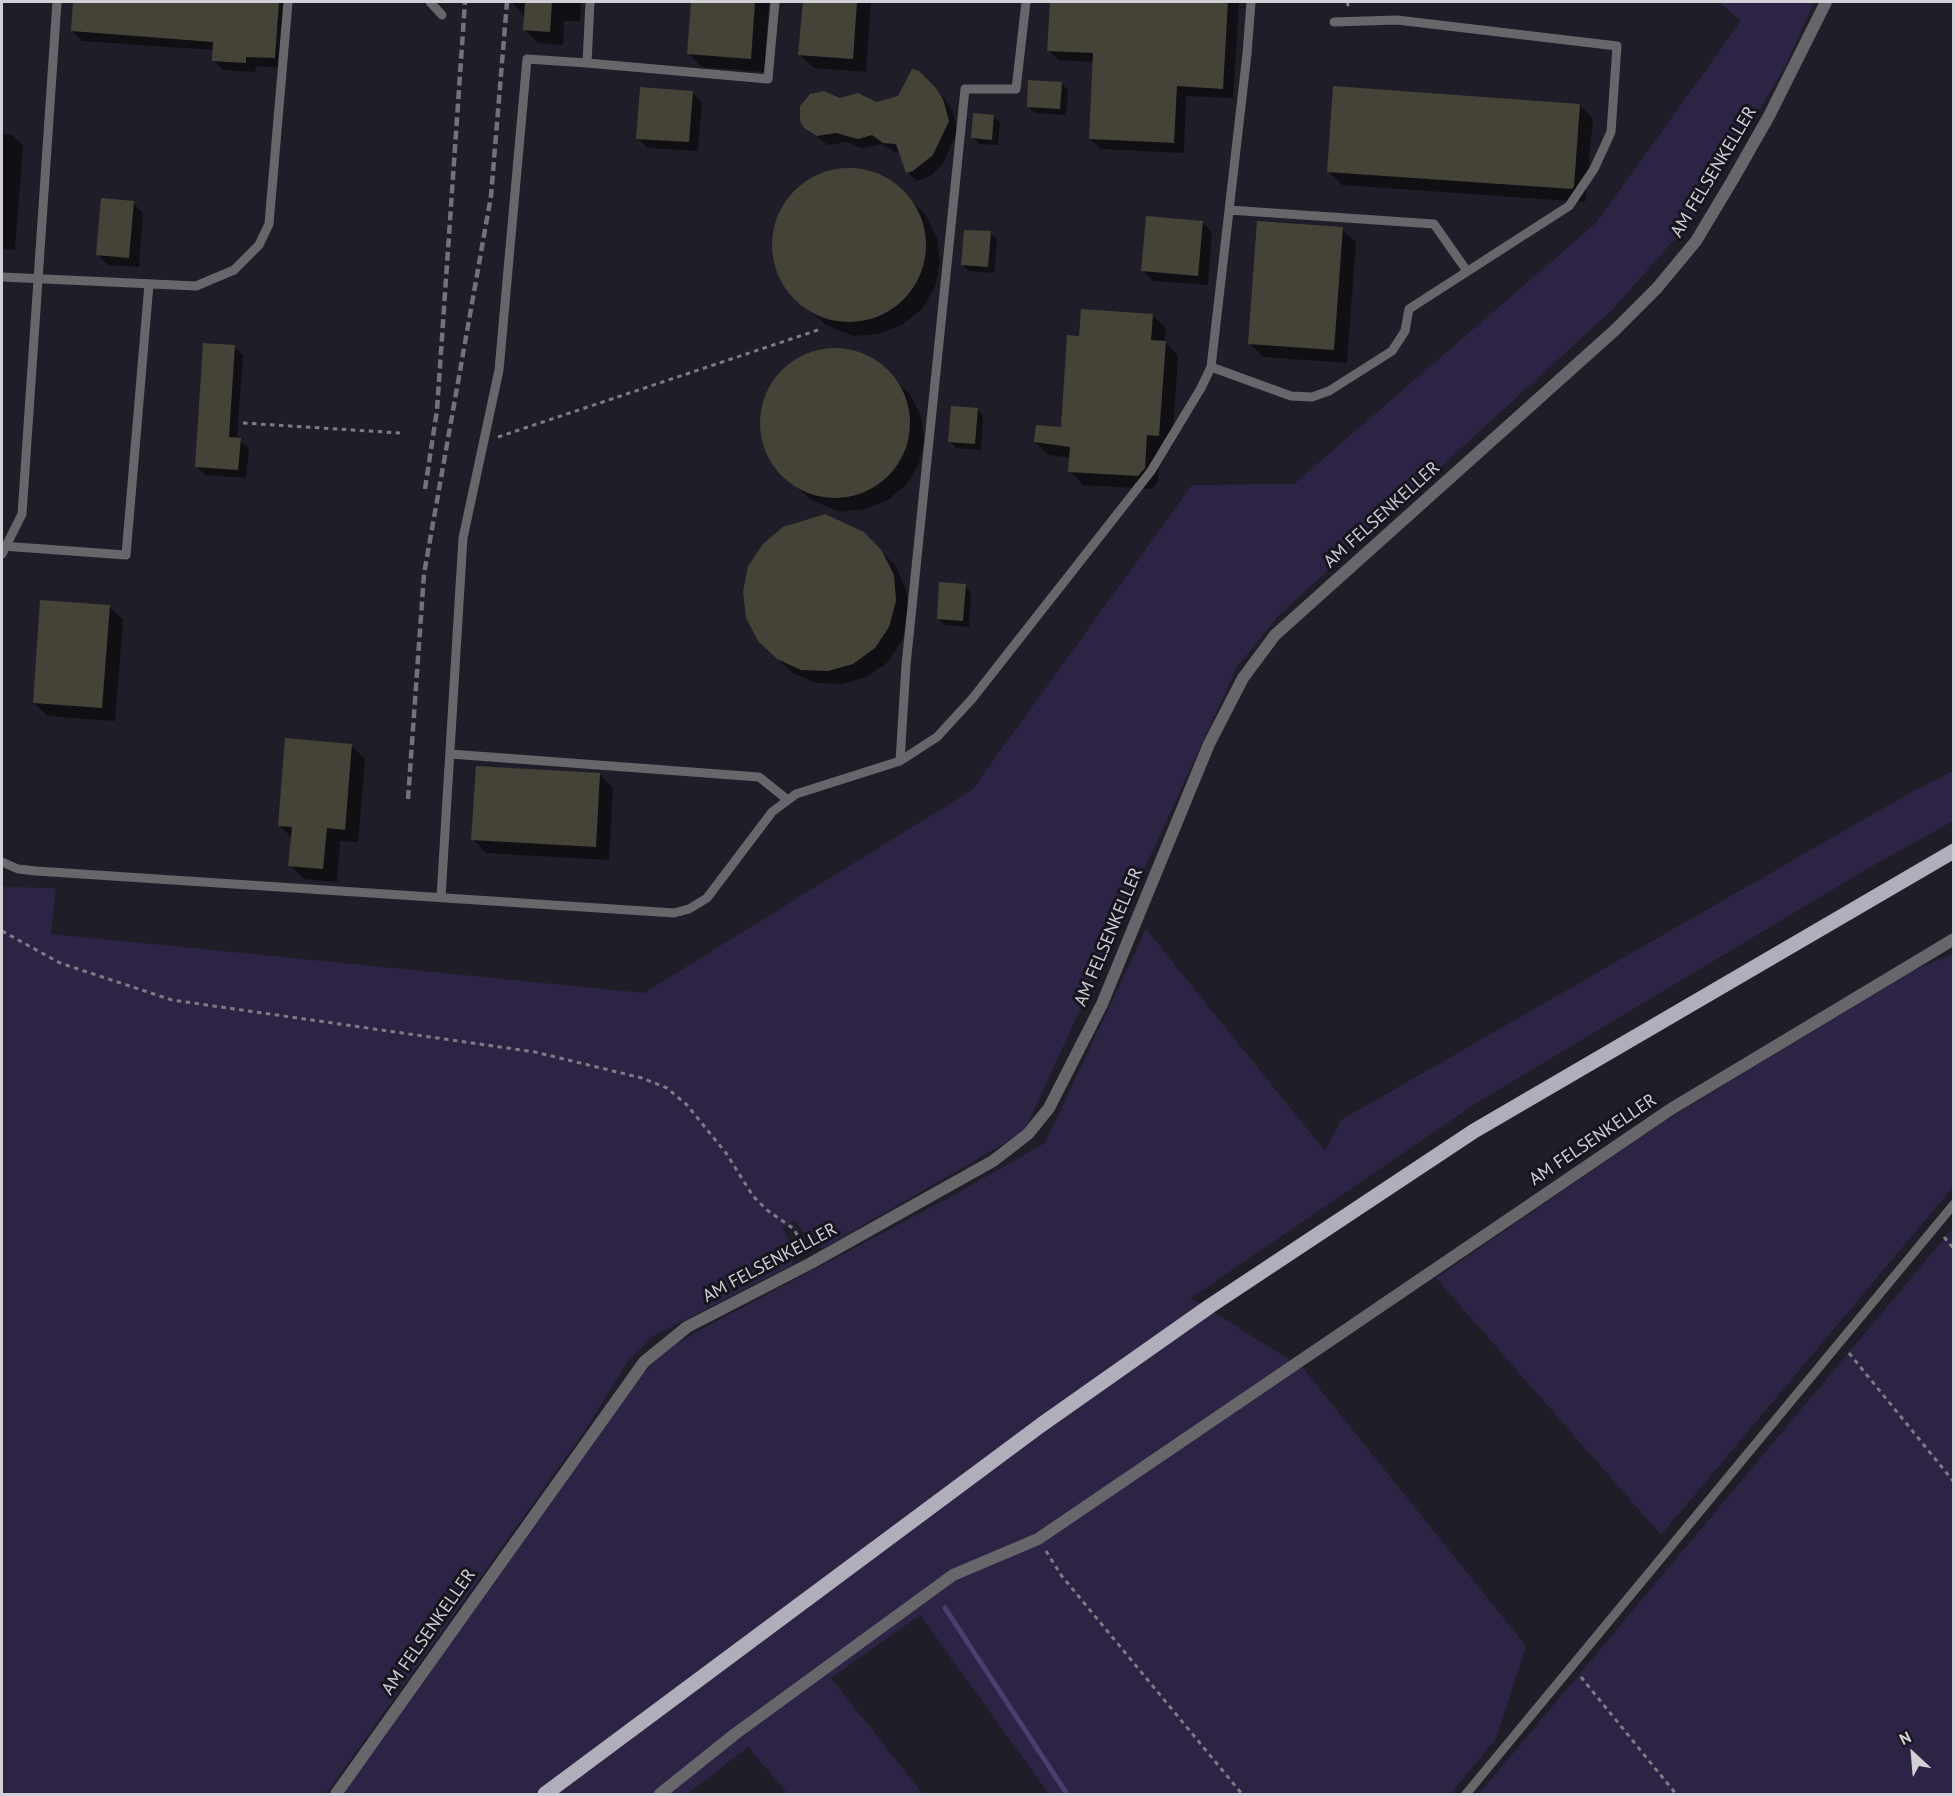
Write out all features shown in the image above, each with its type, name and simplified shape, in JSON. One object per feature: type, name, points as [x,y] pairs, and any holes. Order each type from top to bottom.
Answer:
[{"type":"main road","points":[[545,1794],[1041,1425],[1210,1306],[1474,1131],[1953,851]]},
{"type":"street","name":"AM FELSENKELLER","points":[[336,1794],[644,1362],[687,1327],[811,1263],[993,1161],[1028,1134],[1049,1108],[1102,1004],[1209,744],[1243,678],[1275,635],[1616,330],[1657,288],[1696,241],[1732,181],[1769,116],[1826,2]]},
{"type":"street","name":"AM FELSENKELLER","points":[[660,1794],[735,1734],[953,1575],[1038,1539],[1671,1109],[1953,939]]},
{"type":"lane","points":[[57,2],[22,514],[2,549],[126,555],[149,284]]},
{"type":"lane","points":[[2,277],[196,286],[234,270],[259,245],[269,224],[273,200],[288,2]]},
{"type":"lane","points":[[430,2],[442,15]]},
{"type":"lane","points":[[587,63],[591,2]]},
{"type":"lane","points":[[441,897],[463,538],[499,370],[527,59],[768,79],[775,2]]},
{"type":"lane","points":[[900,761],[909,642],[965,89],[1016,89],[1026,2]]},
{"type":"lane","points":[[2,862],[18,869],[36,871],[674,913],[689,909],[708,898],[772,812],[796,794],[900,761],[937,737],[986,681],[1151,471],[1201,388],[1210,367],[1251,2]]},
{"type":"lane","points":[[1210,367],[1291,396],[1312,397],[1320,394],[1392,351],[1405,331],[1409,309],[1569,206],[1594,169],[1611,132],[1617,46],[1397,20],[1334,22]]},
{"type":"lane","points":[[1229,210],[1434,224],[1467,271]]},
{"type":"lane","points":[[450,754],[759,777],[788,800]]},
{"type":"lane","points":[[1466,1794],[1953,1204]]},
{"type":"path","points":[[491,439],[818,330]]},
{"type":"path","points":[[243,423],[400,433]]},
{"type":"path","points":[[2,931],[60,963],[172,1000],[535,1052],[642,1078],[667,1088],[687,1105],[726,1153],[753,1196],[767,1210],[794,1229],[811,1263]]},
{"type":"path","points":[[1840,1341],[1953,1482]]},
{"type":"path","points":[[1038,1539],[1061,1575],[1242,1794]]},
{"type":"path","points":[[1572,1666],[1676,1794]]},
{"type":"shaded area","points":[[1719,2],[1814,2],[1785,67],[1696,215],[1612,310],[1278,616],[1237,667],[1024,1132],[824,1248],[813,1247],[795,1220],[782,1228],[795,1250],[792,1265],[652,1337],[628,1361],[586,1429],[326,1794],[2,1794],[2,887],[56,888],[51,934],[644,993],[972,790],[1192,485],[1294,484],[1596,223],[1741,21]]},
{"type":"shaded area","points":[[1953,771],[1953,821],[1874,865],[1478,1102],[1191,1298],[1303,1368],[1526,1646],[1496,1739],[1450,1794],[1049,1794],[920,1615],[831,1678],[923,1794],[788,1794],[748,1747],[687,1794],[342,1794],[633,1385],[655,1361],[677,1343],[954,1195],[1045,1143],[1146,929],[1325,1151],[1341,1120],[1908,794]]},
{"type":"shaded area","points":[[1953,954],[1953,1187],[1661,1535],[1436,1278],[1663,1122],[1912,971]]},
{"type":"shaded area","points":[[1953,1228],[1953,1794],[1479,1794]]},
{"type":"building","points":[[73,2],[279,2],[275,58],[246,57],[246,63],[212,61],[213,42],[71,31]]},
{"type":"building","points":[[525,2],[552,2],[550,32],[523,30]]},
{"type":"building","points":[[691,2],[755,2],[751,59],[687,54]]},
{"type":"building","points":[[803,2],[857,2],[853,59],[798,55]]},
{"type":"building","points":[[1050,2],[1228,2],[1223,89],[1177,86],[1174,143],[1089,139],[1093,53],[1047,51]]},
{"type":"building","points":[[912,69],[919,71],[935,87],[943,99],[949,121],[933,155],[913,171],[906,173],[896,144],[883,143],[872,135],[858,139],[836,133],[817,136],[804,128],[800,121],[800,106],[810,94],[824,91],[840,98],[858,93],[876,102],[898,96]]},
{"type":"building","points":[[1028,80],[1062,82],[1060,109],[1027,107]]},
{"type":"building","points":[[1333,86],[1580,104],[1574,186],[1572,189],[1327,172]]},
{"type":"building","points":[[640,87],[693,91],[689,142],[636,139]]},
{"type":"building","points":[[973,113],[994,115],[992,140],[971,138]]},
{"type":"building","points":[[849,168],[864,169],[879,174],[904,190],[920,215],[925,230],[925,260],[920,275],[904,300],[879,316],[864,321],[849,322],[834,321],[819,316],[794,300],[778,275],[773,260],[772,245],[773,230],[778,215],[794,190],[819,174],[834,169]]},
{"type":"building","points":[[101,198],[134,201],[129,258],[96,255]]},
{"type":"building","points":[[1146,216],[1203,221],[1198,276],[1141,271]]},
{"type":"building","points":[[1257,221],[1343,227],[1334,350],[1248,344]]},
{"type":"building","points":[[964,230],[991,231],[988,267],[961,265]]},
{"type":"building","points":[[1081,309],[1153,314],[1151,340],[1166,341],[1159,436],[1147,435],[1145,468],[1138,476],[1068,472],[1070,447],[1034,442],[1036,425],[1061,427],[1067,335],[1079,336]]},
{"type":"building","points":[[203,343],[235,345],[229,437],[241,438],[238,470],[195,467]]},
{"type":"building","points":[[835,348],[864,354],[888,370],[904,394],[910,423],[904,452],[888,476],[864,492],[835,498],[806,492],[782,476],[766,452],[760,423],[766,394],[782,370],[806,354]]},
{"type":"building","points":[[951,406],[978,408],[975,444],[948,442]]},
{"type":"building","points":[[825,514],[864,532],[882,551],[894,575],[896,601],[889,627],[875,648],[853,664],[828,671],[801,670],[777,659],[758,641],[746,618],[743,592],[748,566],[763,544],[783,527]]},
{"type":"building","points":[[939,582],[966,584],[963,621],[937,619]]},
{"type":"building","points":[[40,600],[110,605],[102,708],[33,703]]},
{"type":"building","points":[[285,738],[352,744],[345,830],[327,828],[323,869],[288,866],[292,827],[278,826]]},
{"type":"building","points":[[476,766],[600,773],[596,847],[471,840]]},
{"type":"waterway","points":[[945,1608],[1067,1794]]},
{"type":"railway","points":[[425,489],[437,410],[465,2]]},
{"type":"railway","points":[[408,799],[424,574],[491,196],[507,2]]}]
